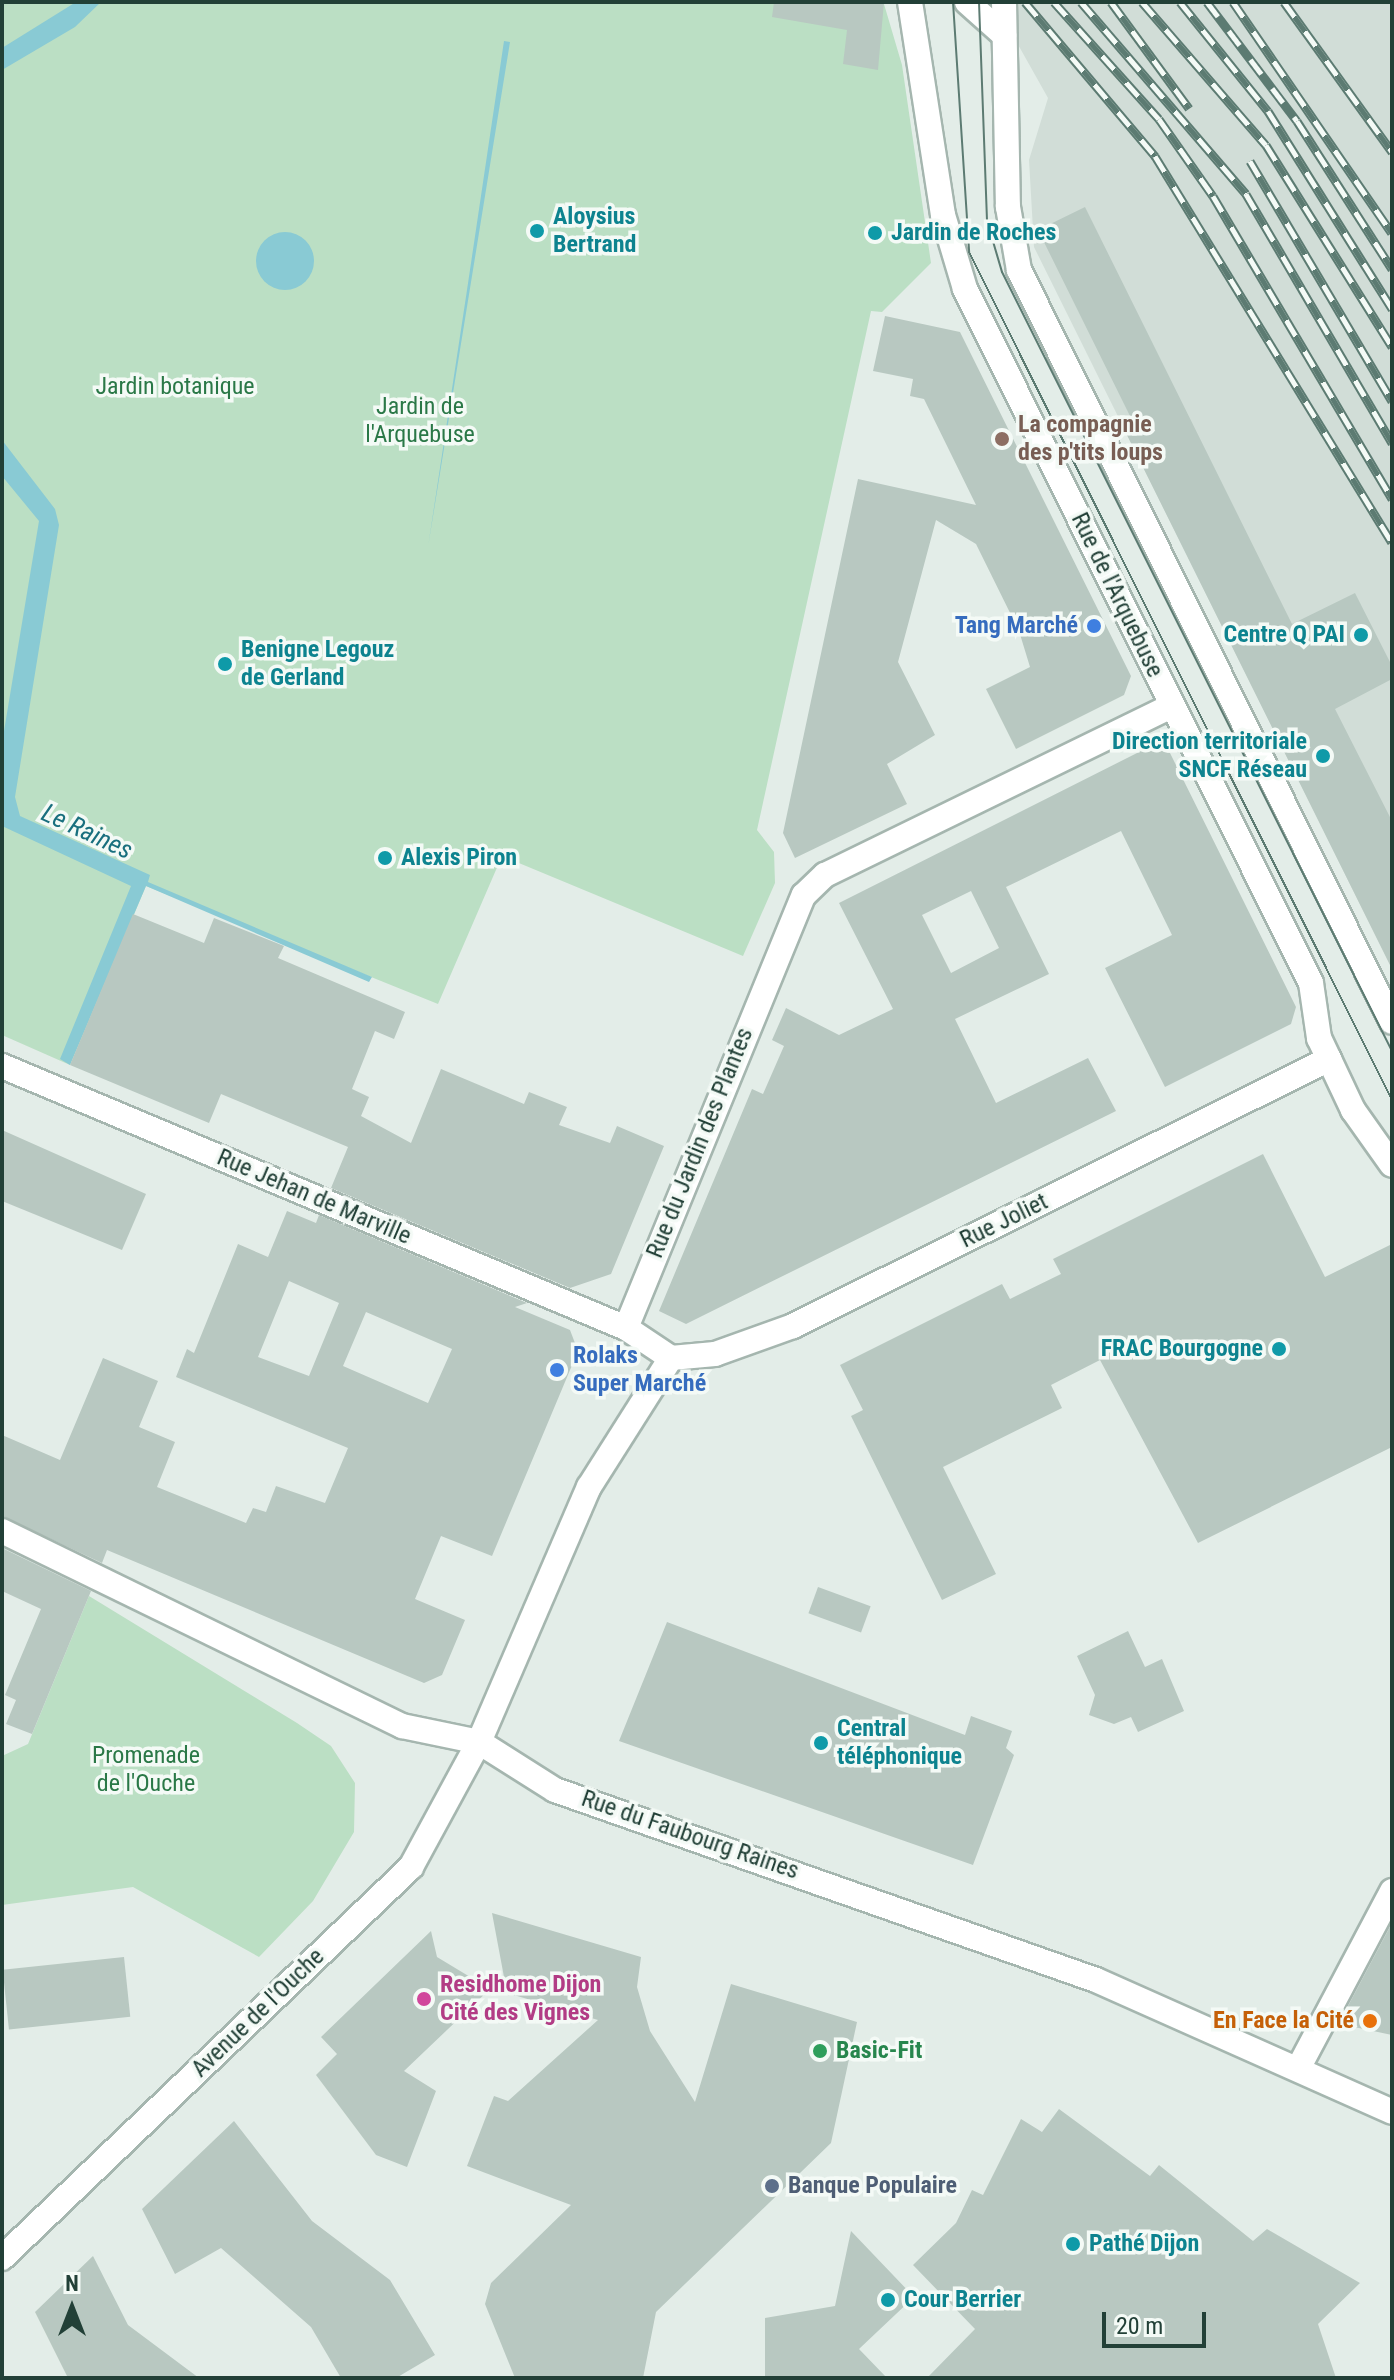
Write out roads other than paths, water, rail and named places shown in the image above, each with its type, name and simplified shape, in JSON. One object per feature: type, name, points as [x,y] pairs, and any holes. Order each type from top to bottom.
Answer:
[{"type":"street","name":"Rue de l'Arquebuse","points":[[910,2],[954,261],[1311,983],[1329,1059],[1392,1165]]},
{"type":"street","points":[[967,2],[1004,35]]},
{"type":"street","points":[[1004,2],[1008,207],[1019,270],[1392,1022]]},
{"type":"street","name":"Rue du Jardin des Plantes","points":[[626,1328],[804,895],[825,875],[1172,706]]},
{"type":"street","name":"Rue Joliet","points":[[671,1358],[715,1354],[793,1326],[1329,1059]]},
{"type":"street","name":"Rue Jehan de Marville","points":[[2,1066],[626,1328]]},
{"type":"street","points":[[479,1742],[589,1487],[671,1358],[626,1328]]},
{"type":"street","name":"Rue du Faubourg Raines","points":[[2,1531],[402,1726],[479,1742],[555,1790],[929,1916],[1300,2065],[1392,2112]]},
{"type":"street","name":"Avenue de l'Ouche","points":[[2,2258],[404,1876],[479,1742]]},
{"type":"street","points":[[1300,2065],[1392,1891]]},
{"type":"water","points":[[76,2],[101,2],[75,27],[2,70],[2,48]]},
{"type":"water","points":[[504,41],[510,42],[428,547],[467,290]]},
{"type":"water","points":[[285,232],[306,240],[314,261],[306,282],[285,290],[264,282],[256,261],[264,240]]},
{"type":"water","points":[[2,440],[55,509],[59,525],[15,797],[20,816],[150,875],[148,882],[372,977],[369,982],[146,886],[70,1065],[60,1059],[131,886],[2,826],[2,743],[39,521],[2,476]]},
{"type":"tram line","points":[[953,2],[969,252],[1392,1100]]},
{"type":"tram line","points":[[979,2],[987,221],[1002,272],[1392,1051]]},
{"type":"railway","points":[[1025,2],[1155,156],[1392,542]]},
{"type":"railway","points":[[1054,2],[1159,119],[1213,196],[1392,499]]},
{"type":"railway","points":[[1081,2],[1246,194],[1392,443]]},
{"type":"railway","points":[[1111,2],[1189,108]]},
{"type":"railway","points":[[1142,2],[1266,145],[1392,347]]},
{"type":"railway","points":[[1180,2],[1268,111],[1392,309]]},
{"type":"railway","points":[[1207,2],[1297,121],[1392,269]]},
{"type":"railway","points":[[1233,2],[1392,233]]},
{"type":"railway","points":[[1284,2],[1392,152]]},
{"type":"railway","points":[[1250,161],[1392,401]]},
{"type":"place","name":"Aloysius Bertrand","points":[[537,231]]},
{"type":"place","name":"Jardin de Roches","points":[[875,233]]},
{"type":"place","name":"La compagnie des p'tits loups","points":[[1002,439]]},
{"type":"place","name":"Tang Marché","points":[[1094,626]]},
{"type":"place","name":"Centre Q PAI","points":[[1361,635]]},
{"type":"place","name":"Benigne Legouz de Gerland","points":[[225,664]]},
{"type":"place","name":"Direction territoriale SNCF Réseau","points":[[1323,756]]},
{"type":"place","name":"Alexis Piron","points":[[385,858]]},
{"type":"place","name":"FRAC Bourgogne","points":[[1279,1349]]},
{"type":"place","name":"Rolaks Super Marché","points":[[557,1370]]},
{"type":"place","name":"Central téléphonique","points":[[821,1743]]},
{"type":"place","name":"Residhome Dijon Cité des Vignes","points":[[424,1999]]},
{"type":"place","name":"En Face la Cité","points":[[1370,2021]]},
{"type":"place","name":"Basic-Fit","points":[[820,2051]]},
{"type":"place","name":"Banque Populaire","points":[[772,2186]]},
{"type":"place","name":"Pathé Dijon","points":[[1073,2244]]},
{"type":"place","name":"Cour Berrier","points":[[888,2300]]},
{"type":"park label","name":"Jardin botanique","points":[[175,387]]},
{"type":"park label","name":"Jardin de l'Arquebuse","points":[[420,421]]},
{"type":"park label","name":"Promenade de l'Ouche","points":[[146,1770]]},
{"type":"water label","name":"Le Raines","points":[[87,832]]}]
